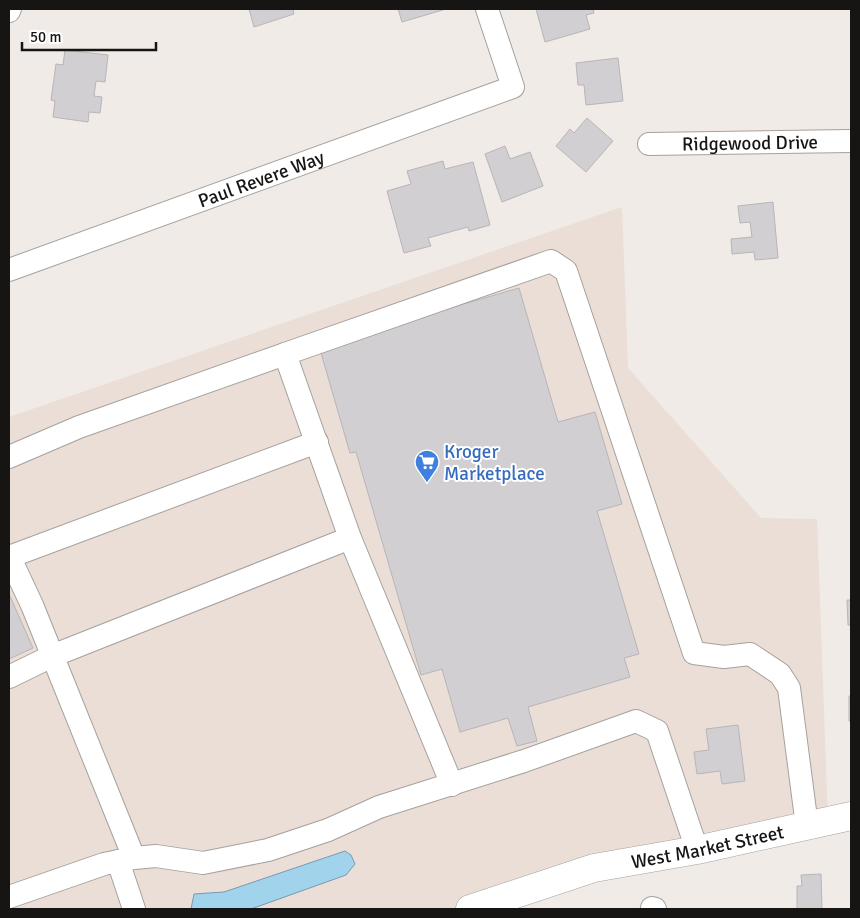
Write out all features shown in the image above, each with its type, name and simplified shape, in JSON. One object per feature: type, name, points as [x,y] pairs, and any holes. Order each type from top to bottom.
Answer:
[{"type":"main road","name":"West Market Street","points":[[564,878],[594,868],[697,850],[851,816]]},
{"type":"main road","points":[[470,909],[564,878]]},
{"type":"main road","points":[[508,909],[564,878]]},
{"type":"street","name":"Paul Revere Way","points":[[9,270],[513,87],[487,9]]},
{"type":"street","name":"Ridgewood Drive","points":[[649,144],[851,141]]},
{"type":"street","points":[[9,457],[79,427],[551,261],[566,271],[694,653],[724,657],[750,654],[780,674],[789,688],[807,826]]},
{"type":"street","points":[[285,354],[350,538],[452,785]]},
{"type":"street","points":[[134,909],[126,860],[52,656],[9,556],[317,442]]},
{"type":"street","points":[[9,678],[52,656],[350,538]]},
{"type":"street","points":[[17,900],[126,860],[156,856],[203,863],[268,850],[328,830],[379,807],[452,785],[636,721],[657,731],[697,850]]},
{"type":"shaded area","points":[[622,207],[628,368],[761,518],[817,519],[828,821],[697,850],[508,909],[9,909],[9,417]]},
{"type":"water","points":[[345,851],[351,855],[355,864],[346,875],[251,909],[191,909],[194,894],[224,892]]},
{"type":"building","points":[[249,9],[293,9],[294,14],[254,27]]},
{"type":"building","points":[[398,9],[446,9],[402,22]]},
{"type":"building","points":[[536,9],[593,9],[594,13],[586,15],[590,29],[545,42]]},
{"type":"building","points":[[65,50],[108,55],[105,82],[96,81],[94,96],[102,97],[100,113],[89,112],[88,122],[53,117],[55,101],[51,100],[56,64],[63,65]]},
{"type":"building","points":[[618,58],[623,101],[586,105],[584,85],[578,85],[576,63]]},
{"type":"building","points":[[587,118],[613,141],[586,172],[556,146],[570,129],[574,133]]},
{"type":"building","points":[[505,146],[510,159],[530,152],[543,186],[502,202],[485,154]]},
{"type":"building","points":[[443,161],[445,169],[473,162],[490,225],[469,231],[468,227],[428,238],[431,246],[404,253],[387,191],[411,184],[407,171]]},
{"type":"building","points":[[773,202],[778,258],[755,260],[754,252],[732,254],[731,239],[752,237],[750,222],[740,223],[738,206]]},
{"type":"building","points":[[519,288],[558,422],[595,412],[622,504],[597,511],[639,654],[624,658],[630,677],[528,707],[537,741],[517,746],[508,718],[460,732],[442,669],[421,675],[356,452],[350,453],[319,346]]},
{"type":"building","points":[[9,594],[33,648],[9,659]]},
{"type":"building","points":[[847,600],[851,600],[851,625],[848,625]]},
{"type":"building","points":[[849,696],[851,696],[851,721],[849,721]]},
{"type":"building","points":[[738,725],[745,781],[722,784],[720,771],[697,774],[694,752],[709,750],[706,729]]},
{"type":"building","points":[[821,874],[822,909],[797,909],[797,886],[802,886],[801,875]]},
{"type":"place","name":"Kroger Marketplace","points":[[427,483]]}]
